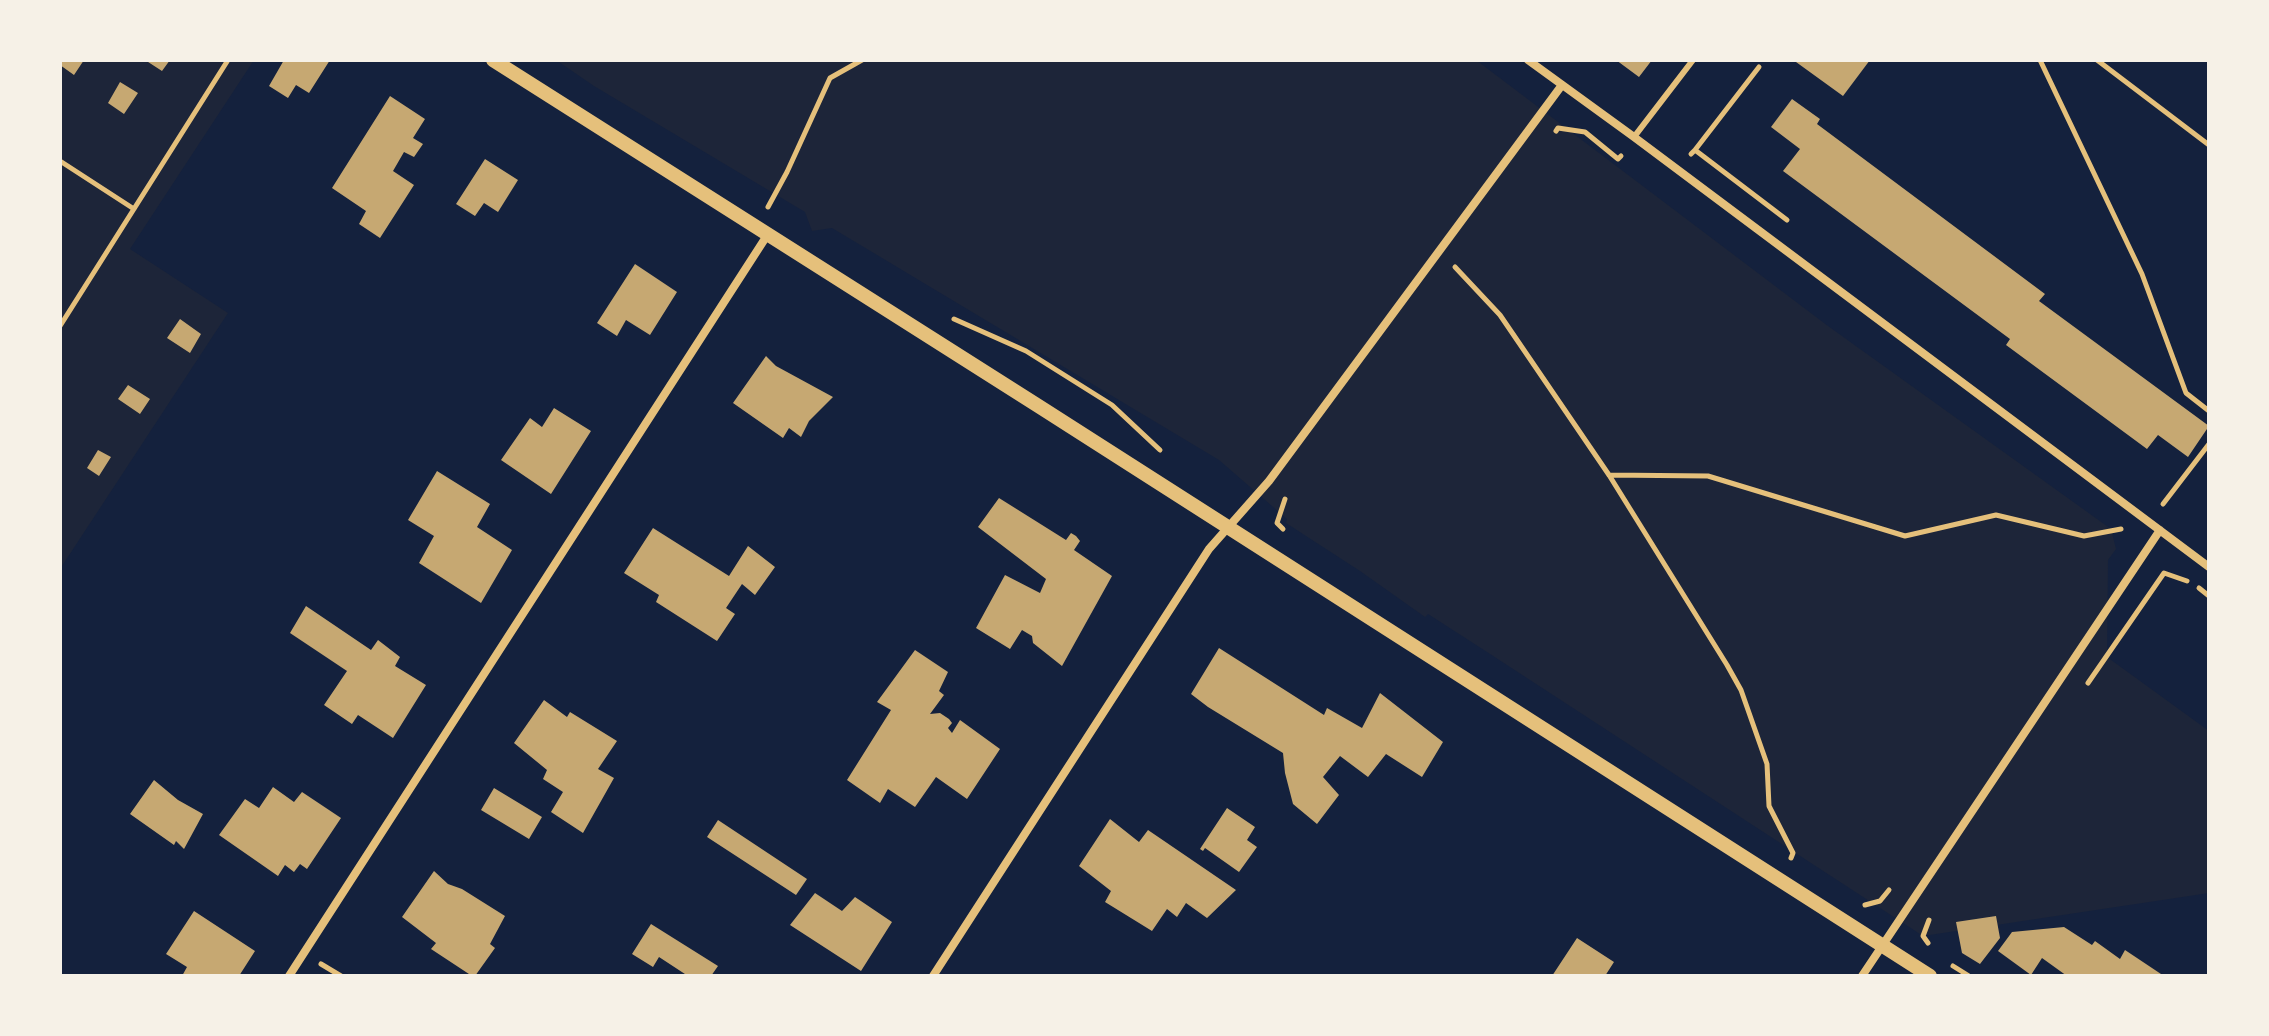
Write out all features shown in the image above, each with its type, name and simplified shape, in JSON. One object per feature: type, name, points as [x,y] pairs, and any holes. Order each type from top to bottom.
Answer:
[{"type":"street","points":[[493,60],[1930,976]]},
{"type":"street","points":[[1528,60],[2209,567]]},
{"type":"street","points":[[933,976],[1209,549],[1269,481],[1562,85]]},
{"type":"street","points":[[289,976],[768,234]]},
{"type":"street","points":[[1862,976],[2160,530]]},
{"type":"lane","points":[[1634,137],[1693,60]]},
{"type":"path","points":[[60,326],[228,60]]},
{"type":"path","points":[[767,208],[830,78],[862,60]]},
{"type":"path","points":[[2040,60],[2142,274],[2186,393],[2209,411]]},
{"type":"path","points":[[2097,60],[2209,145]]},
{"type":"path","points":[[1695,150],[1759,67]]},
{"type":"path","points":[[60,161],[134,209]]},
{"type":"path","points":[[1453,264],[1500,315],[1609,475],[1741,690],[1767,764],[1769,806],[1793,853],[1790,862]]},
{"type":"path","points":[[2163,504],[2209,444]]},
{"type":"path","points":[[1609,475],[1708,476],[1905,536],[1996,515],[2084,536],[2121,529]]},
{"type":"path","points":[[2164,573],[2190,582]]},
{"type":"path","points":[[1930,946],[1923,936],[1931,915]]},
{"type":"path","points":[[1948,963],[1969,976]]},
{"type":"shaded area","points":[[60,60],[254,60],[130,249],[228,313],[60,569]]},
{"type":"shaded area","points":[[556,60],[1476,60],[1828,326],[2111,529],[2116,549],[2108,560],[2107,657],[2209,731],[2209,893],[1923,936],[1428,614],[1425,617],[1286,523],[1287,519],[1219,460],[832,228],[812,231],[805,212]]},
{"type":"building","points":[[60,60],[84,60],[74,75],[60,65]]},
{"type":"building","points":[[145,60],[170,60],[162,71]]},
{"type":"building","points":[[284,60],[330,60],[309,93],[296,85],[288,98],[269,86]]},
{"type":"building","points":[[1616,60],[1652,60],[1639,77]]},
{"type":"building","points":[[1870,60],[1843,96],[1796,62]]},
{"type":"building","points":[[120,82],[138,93],[124,114],[108,103]]},
{"type":"building","points":[[390,96],[425,119],[413,138],[423,144],[414,157],[404,152],[393,171],[414,185],[380,238],[359,224],[366,211],[332,188]]},
{"type":"building","points":[[1792,99],[1820,119],[1817,124],[2045,294],[2039,301],[2209,426],[2188,457],[2158,435],[2147,449],[2006,345],[2010,339],[1783,171],[1800,149],[1771,127]]},
{"type":"building","points":[[485,159],[518,180],[498,212],[484,203],[475,216],[456,204]]},
{"type":"building","points":[[635,264],[677,292],[650,335],[626,320],[617,336],[597,323]]},
{"type":"building","points":[[180,319],[201,334],[190,353],[167,338]]},
{"type":"building","points":[[766,356],[776,366],[833,397],[809,421],[801,437],[789,428],[783,438],[733,403]]},
{"type":"building","points":[[128,385],[150,399],[140,414],[118,399]]},
{"type":"building","points":[[554,408],[591,431],[551,494],[501,460],[530,418],[542,427]]},
{"type":"building","points":[[98,450],[111,457],[99,476],[87,468]]},
{"type":"building","points":[[437,471],[490,504],[477,527],[512,550],[481,603],[419,563],[434,536],[408,520]]},
{"type":"building","points":[[999,498],[1066,540],[1071,533],[1076,536],[1080,541],[1074,550],[1112,576],[1062,666],[1022,630],[1010,649],[976,628],[1005,575],[1040,593],[1046,579],[978,527]]},
{"type":"building","points":[[653,528],[729,576],[748,546],[775,567],[755,595],[742,584],[726,608],[735,614],[717,641],[656,602],[659,595],[624,573]]},
{"type":"building","points":[[306,606],[371,650],[378,640],[400,657],[395,666],[426,685],[393,738],[358,715],[352,724],[324,705],[347,671],[290,633]]},
{"type":"building","points":[[1219,648],[1324,715],[1327,708],[1362,728],[1380,693],[1443,742],[1422,777],[1386,754],[1368,777],[1340,756],[1323,777],[1339,795],[1317,824],[1293,804],[1283,753],[1191,694]]},
{"type":"building","points":[[915,650],[948,672],[939,691],[944,695],[930,714],[940,713],[949,719],[952,723],[948,728],[952,733],[960,720],[1000,749],[967,799],[936,777],[915,807],[888,789],[880,803],[847,780],[891,710],[877,702]]},
{"type":"building","points":[[544,700],[567,717],[570,712],[617,741],[598,769],[614,778],[583,833],[551,812],[563,792],[543,779],[547,770],[514,743]]},
{"type":"building","points":[[154,780],[178,800],[203,814],[184,849],[130,814]]},
{"type":"building","points":[[273,787],[294,802],[302,792],[341,818],[307,869],[300,864],[294,872],[285,865],[278,876],[219,835],[245,799],[259,808]]},
{"type":"building","points":[[494,788],[542,817],[529,839],[481,810]]},
{"type":"building","points":[[1227,808],[1255,827],[1247,840],[1257,847],[1239,872],[1205,848],[1203,851],[1200,849]]},
{"type":"building","points":[[1110,819],[1139,842],[1148,830],[1236,890],[1207,918],[1186,903],[1177,917],[1167,909],[1152,931],[1105,902],[1111,891],[1079,866]]},
{"type":"building","points":[[718,820],[807,879],[796,895],[707,837]]},
{"type":"building","points":[[434,871],[448,884],[462,889],[505,916],[490,944],[495,948],[475,976],[431,949],[436,943],[402,917]]},
{"type":"building","points":[[815,893],[842,911],[855,897],[892,922],[861,971],[790,925]]},
{"type":"building","points":[[194,911],[255,951],[239,976],[182,976],[187,967],[166,954]]},
{"type":"building","points":[[1996,916],[2000,938],[1980,964],[1962,953],[1956,922]]},
{"type":"building","points":[[651,924],[718,966],[711,976],[688,976],[659,957],[653,967],[632,954]]},
{"type":"building","points":[[2064,927],[2092,945],[2095,941],[2120,959],[2125,950],[2164,976],[2067,976],[2042,958],[2031,975],[1998,951],[2012,932]]},
{"type":"building","points":[[1577,938],[1614,962],[1605,976],[1552,976]]}]
